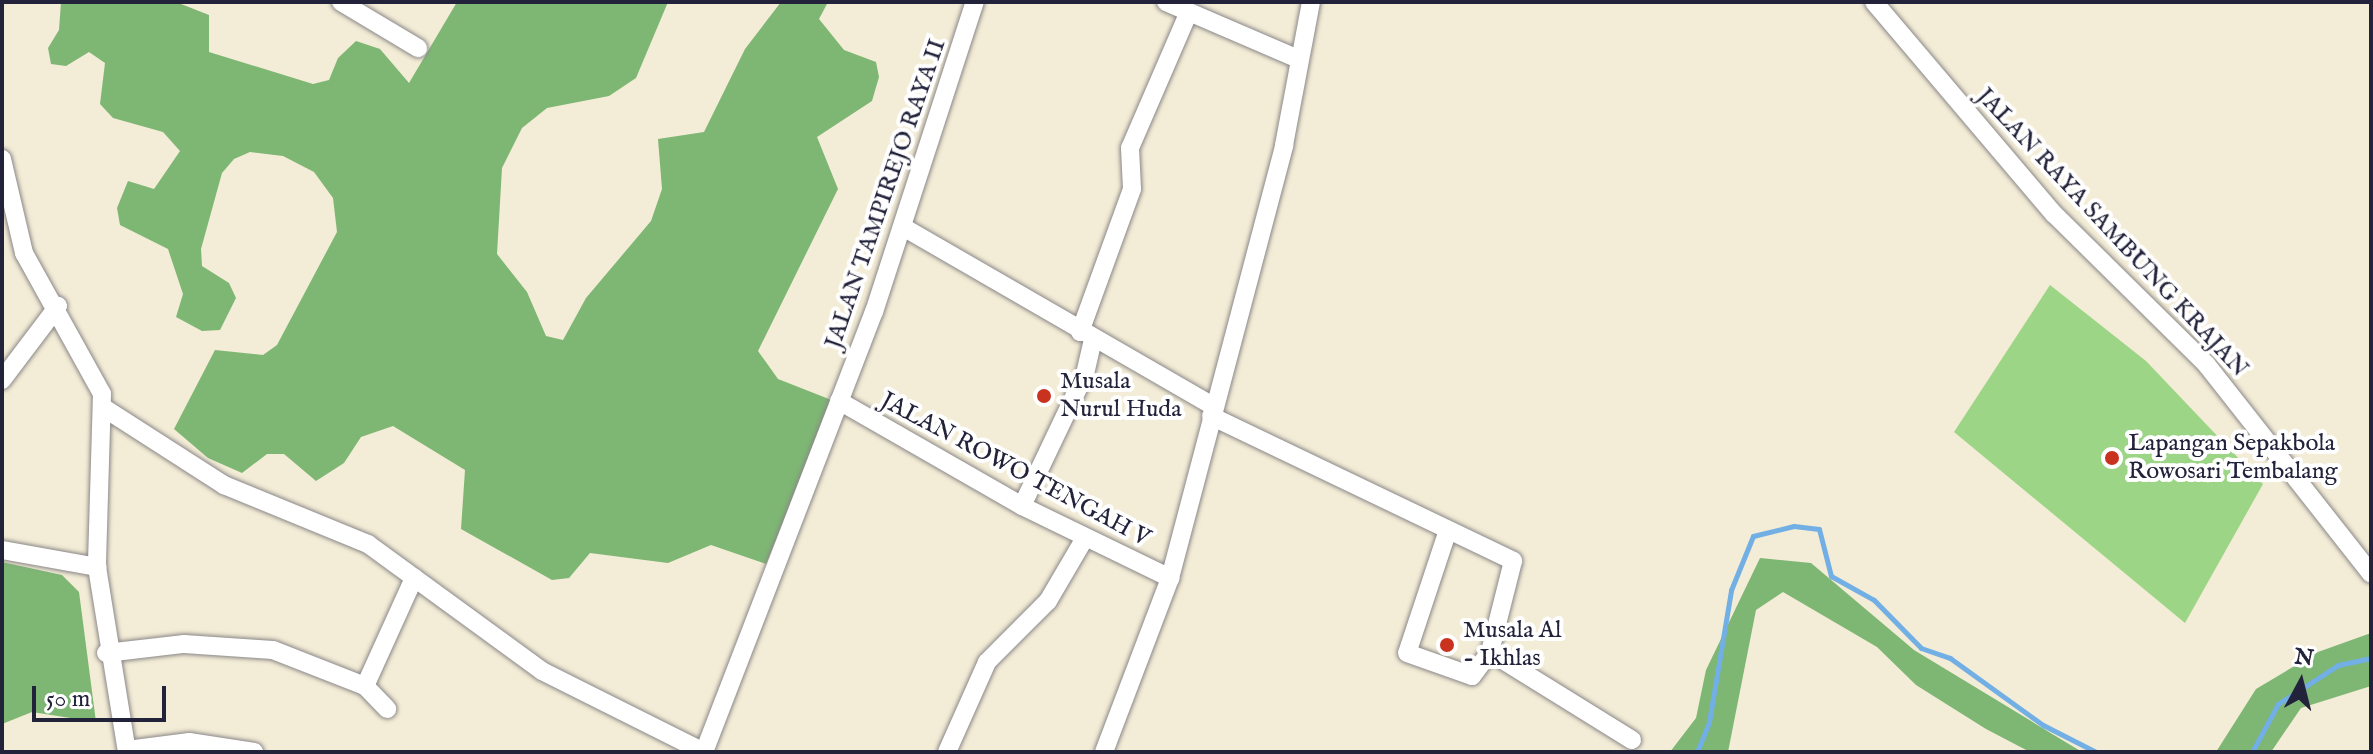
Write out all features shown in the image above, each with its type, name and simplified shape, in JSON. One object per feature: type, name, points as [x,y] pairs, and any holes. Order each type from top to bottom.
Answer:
[{"type":"street","points":[[341,2],[418,48]]},
{"type":"street","name":"JALAN TAMPIREJO RAYA II","points":[[704,752],[903,227],[975,2]]},
{"type":"street","points":[[1166,2],[1296,58]]},
{"type":"street","points":[[1104,752],[1170,578],[1284,145],[1296,58],[1311,2]]},
{"type":"street","name":"JALAN RAYA SAMBUNG KRAJAN","points":[[1874,2],[2054,214],[2206,364],[2371,574]]},
{"type":"street","points":[[1022,506],[1085,374],[1086,336],[1132,189],[1130,148],[1188,14]]},
{"type":"street","points":[[2,159],[24,253],[95,371],[104,408],[97,567],[106,653],[127,751],[189,742],[254,752]]},
{"type":"street","points":[[903,227],[1212,411],[1447,533],[1514,562],[1490,652],[1472,676],[1407,653],[1447,533]]},
{"type":"street","points":[[2,380],[58,306]]},
{"type":"street","name":"JALAN ROWO TENGAH V","points":[[839,401],[1022,506],[1170,578]]},
{"type":"street","points":[[104,408],[224,485],[368,544],[542,671],[704,752]]},
{"type":"street","points":[[947,752],[996,647],[1048,601],[1085,538]]},
{"type":"street","points":[[2,550],[97,567]]},
{"type":"street","points":[[365,686],[414,578]]},
{"type":"street","points":[[106,653],[249,645],[315,662],[365,686],[387,709]]},
{"type":"street","points":[[1490,652],[1632,740]]},
{"type":"green space","points":[[61,2],[176,2],[209,15],[209,52],[313,84],[329,80],[338,58],[356,41],[380,49],[409,83],[457,2],[668,2],[636,78],[609,96],[547,108],[522,128],[502,168],[497,254],[527,292],[546,336],[563,340],[586,298],[651,221],[662,189],[658,139],[704,132],[745,49],[781,2],[828,2],[819,19],[844,50],[876,62],[879,77],[872,101],[817,137],[838,189],[758,351],[778,379],[834,401],[766,564],[711,545],[668,563],[590,553],[569,578],[552,580],[461,529],[465,470],[393,426],[361,437],[344,463],[316,481],[284,454],[267,454],[242,473],[208,458],[174,429],[215,350],[263,355],[277,345],[337,232],[333,198],[314,172],[283,156],[250,152],[234,159],[222,173],[201,249],[202,266],[229,283],[236,298],[220,330],[202,331],[176,317],[183,294],[168,249],[120,225],[117,208],[128,181],[154,189],[180,151],[163,132],[113,118],[100,104],[105,63],[89,52],[66,66],[51,64],[48,48],[59,30]]},
{"type":"green space","name":"Lapangan Sepakbola Rowosari Tembalang","points":[[2050,285],[2146,361],[2263,484],[2185,623],[1954,432]]},
{"type":"green space","points":[[1760,558],[1811,563],[1914,650],[2082,752],[2030,752],[1986,729],[1916,685],[1877,647],[1783,592],[1756,610],[1728,752],[1670,752],[1696,718],[1706,670]]},
{"type":"green space","points":[[2,562],[62,575],[79,592],[96,722],[32,712],[2,724]]},
{"type":"green space","points":[[2371,633],[2371,686],[2301,708],[2271,752],[2216,752],[2256,689],[2318,652]]},
{"type":"waterway","points":[[1697,752],[1709,722],[1731,590],[1753,536],[1794,526],[1819,529],[1831,576],[1874,600],[1921,648],[1950,658],[2043,725],[2096,752]]},
{"type":"waterway","points":[[2252,752],[2278,704],[2338,665],[2371,658]]},
{"type":"place","name":"Musala Nurul Huda","points":[[1044,396]]},
{"type":"place","name":"Lapangan Sepakbola Rowosari Tembalang","points":[[2112,458]]},
{"type":"place","name":"Musala Al - Ikhlas","points":[[1447,645]]}]
